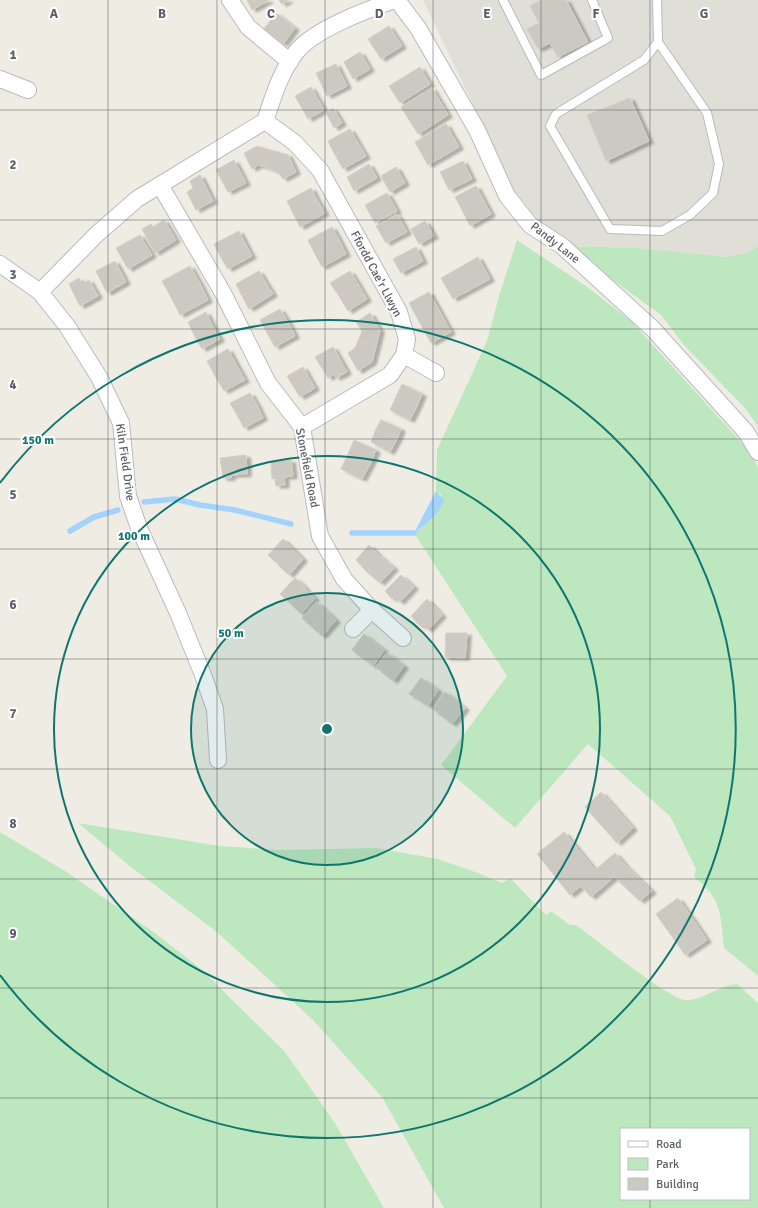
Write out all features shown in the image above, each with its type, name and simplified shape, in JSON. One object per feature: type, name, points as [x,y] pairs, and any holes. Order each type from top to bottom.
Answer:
[{"type":"street","points":[[230,0],[248,27],[290,62]]},
{"type":"street","points":[[40,292],[102,229],[137,199],[265,122],[280,80],[297,51],[317,35],[337,24],[395,0]]},
{"type":"street","name":"Pandy Lane","points":[[395,0],[418,28],[477,130],[508,196],[530,225],[562,246],[653,329],[746,432],[758,452]]},
{"type":"street","points":[[0,79],[28,90]]},
{"type":"street","name":"Ffordd Cae'r Llwyn","points":[[265,122],[296,143],[320,170],[399,312],[407,339],[404,355],[390,375],[302,427]]},
{"type":"street","name":"Stonefield Road","points":[[160,186],[223,293],[268,383],[302,427],[320,536],[344,580],[372,610],[403,638]]},
{"type":"street","name":"Kiln Field Drive","points":[[0,264],[40,292],[67,326],[99,377],[121,423],[128,496],[139,528],[178,613],[203,675],[214,709],[218,760]]},
{"type":"street","points":[[404,355],[436,373]]},
{"type":"street","points":[[353,630],[372,610]]},
{"type":"lane","points":[[503,0],[541,75],[608,38],[592,0]]},
{"type":"lane","points":[[657,0],[658,42],[707,113],[719,164],[713,193],[690,215],[662,231],[610,229],[550,126],[556,114],[644,60],[658,42]]},
{"type":"shaded area","points":[[423,0],[758,0],[758,246],[751,252],[728,257],[638,248],[573,246],[535,217],[514,190]]},
{"type":"green space","points":[[517,240],[586,286],[631,321],[751,453],[758,468],[758,976],[724,948],[722,926],[718,908],[710,893],[694,877],[696,869],[670,816],[588,744],[515,828],[441,765],[507,676],[414,533],[430,521],[442,496],[436,491],[437,450],[487,341],[499,296]]},
{"type":"green space","points":[[573,246],[638,248],[728,257],[750,252],[758,246],[758,426],[744,407],[684,345],[661,315],[606,275]]},
{"type":"green space","points":[[78,823],[220,846],[279,850],[376,848],[438,859],[502,883],[510,878],[546,915],[551,911],[570,925],[576,925],[648,979],[676,997],[691,1000],[723,987],[737,984],[758,1003],[758,1208],[444,1208],[382,1097],[313,1020],[218,933],[131,867]]},
{"type":"green space","points":[[0,832],[65,871],[155,933],[201,969],[285,1052],[335,1123],[384,1208],[0,1208]]},
{"type":"water","points":[[436,491],[444,500],[442,505],[432,519],[414,533]]},
{"type":"building","points":[[247,0],[269,0],[252,10]]},
{"type":"building","points":[[279,0],[289,0],[282,4]]},
{"type":"building","points":[[540,0],[566,0],[588,42],[558,57],[550,43],[538,49],[527,29],[539,23],[530,6]]},
{"type":"building","points":[[276,13],[295,28],[283,44],[264,29]]},
{"type":"building","points":[[389,26],[402,46],[381,59],[368,39]]},
{"type":"building","points":[[360,52],[370,69],[353,79],[344,62]]},
{"type":"building","points":[[336,64],[347,86],[327,96],[316,73]]},
{"type":"building","points":[[420,67],[430,84],[400,103],[389,86]]},
{"type":"building","points":[[311,87],[324,110],[308,119],[295,96]]},
{"type":"building","points":[[432,88],[448,115],[418,134],[401,107]]},
{"type":"building","points":[[630,98],[649,141],[606,161],[587,115]]},
{"type":"building","points":[[333,108],[342,123],[334,128],[326,113]]},
{"type":"building","points":[[446,124],[459,147],[428,165],[415,142]]},
{"type":"building","points":[[350,129],[358,143],[335,155],[328,141]]},
{"type":"building","points":[[358,143],[366,156],[343,169],[335,155]]},
{"type":"building","points":[[257,146],[271,150],[266,167],[258,165],[252,169],[244,153]]},
{"type":"building","points":[[271,150],[288,155],[296,172],[283,179],[278,172],[266,167]]},
{"type":"building","points":[[234,160],[246,183],[228,192],[216,170]]},
{"type":"building","points":[[463,161],[472,179],[449,190],[440,172]]},
{"type":"building","points":[[369,164],[377,178],[354,191],[347,177]]},
{"type":"building","points":[[396,167],[405,183],[390,192],[381,176]]},
{"type":"building","points":[[200,175],[213,201],[196,210],[187,192],[193,188],[190,181]]},
{"type":"building","points":[[476,186],[484,201],[463,212],[455,197]]},
{"type":"building","points":[[311,188],[317,200],[293,213],[287,201]]},
{"type":"building","points":[[387,193],[397,211],[375,223],[365,205]]},
{"type":"building","points":[[317,200],[325,213],[300,227],[293,213]]},
{"type":"building","points":[[484,201],[491,214],[470,226],[463,212]]},
{"type":"building","points":[[397,214],[407,232],[386,243],[376,226]]},
{"type":"building","points":[[164,220],[176,240],[155,253],[142,229],[151,224],[153,227]]},
{"type":"building","points":[[425,221],[434,236],[419,244],[411,229]]},
{"type":"building","points":[[332,227],[339,240],[315,254],[308,240]]},
{"type":"building","points":[[239,231],[245,243],[220,256],[214,244]]},
{"type":"building","points":[[140,235],[152,255],[128,269],[116,248]]},
{"type":"building","points":[[339,240],[346,254],[322,267],[315,254]]},
{"type":"building","points":[[245,243],[252,256],[228,269],[220,256]]},
{"type":"building","points":[[416,247],[423,261],[401,273],[393,259]]},
{"type":"building","points":[[478,257],[490,279],[453,299],[441,278]]},
{"type":"building","points":[[115,261],[126,282],[107,293],[96,271]]},
{"type":"building","points":[[190,266],[200,284],[172,299],[162,281]]},
{"type":"building","points":[[259,271],[266,283],[242,296],[236,284]]},
{"type":"building","points":[[350,271],[358,284],[339,296],[330,283]]},
{"type":"building","points":[[79,278],[82,284],[89,280],[98,296],[80,306],[69,284]]},
{"type":"building","points":[[266,283],[273,294],[249,309],[242,296]]},
{"type":"building","points":[[200,284],[208,300],[180,315],[172,299]]},
{"type":"building","points":[[358,284],[367,299],[348,311],[339,296]]},
{"type":"building","points":[[429,292],[451,332],[431,343],[409,303]]},
{"type":"building","points":[[280,309],[288,322],[267,333],[260,320]]},
{"type":"building","points":[[206,312],[212,325],[194,335],[188,322]]},
{"type":"building","points":[[370,313],[380,330],[376,346],[358,341],[362,331],[356,322]]},
{"type":"building","points":[[288,322],[295,336],[275,347],[267,333]]},
{"type":"building","points":[[212,325],[220,339],[202,349],[194,335]]},
{"type":"building","points":[[358,341],[376,346],[372,362],[358,371],[348,353],[355,348]]},
{"type":"building","points":[[333,347],[347,372],[336,378],[334,374],[328,378],[315,357]]},
{"type":"building","points":[[228,349],[236,364],[215,376],[207,361]]},
{"type":"building","points":[[236,364],[245,380],[224,391],[215,376]]},
{"type":"building","points":[[303,367],[315,388],[300,397],[287,376]]},
{"type":"building","points":[[402,384],[422,394],[417,406],[396,397]]},
{"type":"building","points":[[250,393],[257,405],[237,415],[230,403]]},
{"type":"building","points":[[396,397],[417,406],[410,420],[390,410]]},
{"type":"building","points":[[257,405],[263,418],[244,428],[237,415]]},
{"type":"building","points":[[381,420],[401,429],[397,439],[376,429]]},
{"type":"building","points":[[376,429],[397,439],[390,452],[371,442]]},
{"type":"building","points":[[354,440],[376,450],[370,464],[348,454]]},
{"type":"building","points":[[348,454],[370,464],[362,479],[341,469]]},
{"type":"building","points":[[246,455],[247,474],[231,475],[231,478],[223,478],[220,458]]},
{"type":"building","points":[[291,460],[293,476],[284,477],[285,485],[276,486],[275,478],[272,479],[271,462]]},
{"type":"building","points":[[283,539],[293,549],[279,565],[268,555]]},
{"type":"building","points":[[369,545],[381,557],[367,572],[356,560]]},
{"type":"building","points":[[293,549],[303,559],[289,575],[278,565]]},
{"type":"building","points":[[381,557],[394,568],[380,583],[367,572]]},
{"type":"building","points":[[401,575],[414,587],[400,602],[394,597],[392,599],[385,591]]},
{"type":"building","points":[[295,578],[305,587],[291,604],[280,594]]},
{"type":"building","points":[[305,588],[315,598],[301,614],[291,604]]},
{"type":"building","points":[[427,599],[442,615],[428,630],[422,624],[420,626],[411,616]]},
{"type":"building","points":[[316,602],[326,611],[312,627],[302,618]]},
{"type":"building","points":[[326,611],[336,620],[322,636],[312,627]]},
{"type":"building","points":[[446,633],[467,633],[465,658],[445,657]]},
{"type":"building","points":[[364,634],[384,650],[373,666],[352,650]]},
{"type":"building","points":[[387,653],[404,666],[393,681],[376,667]]},
{"type":"building","points":[[421,678],[438,690],[428,706],[409,694]]},
{"type":"building","points":[[445,692],[465,708],[452,724],[433,709]]},
{"type":"building","points":[[601,792],[633,828],[617,843],[585,807]]},
{"type":"building","points":[[564,832],[595,870],[615,853],[652,891],[640,901],[614,877],[591,897],[581,886],[570,895],[537,854]]},
{"type":"building","points":[[678,898],[707,940],[685,955],[656,914]]},
{"type":"waterway","points":[[144,502],[175,499],[200,505],[235,510],[291,524]]},
{"type":"waterway","points":[[70,531],[94,517],[118,510]]},
{"type":"waterway","points":[[352,533],[414,533]]}]
